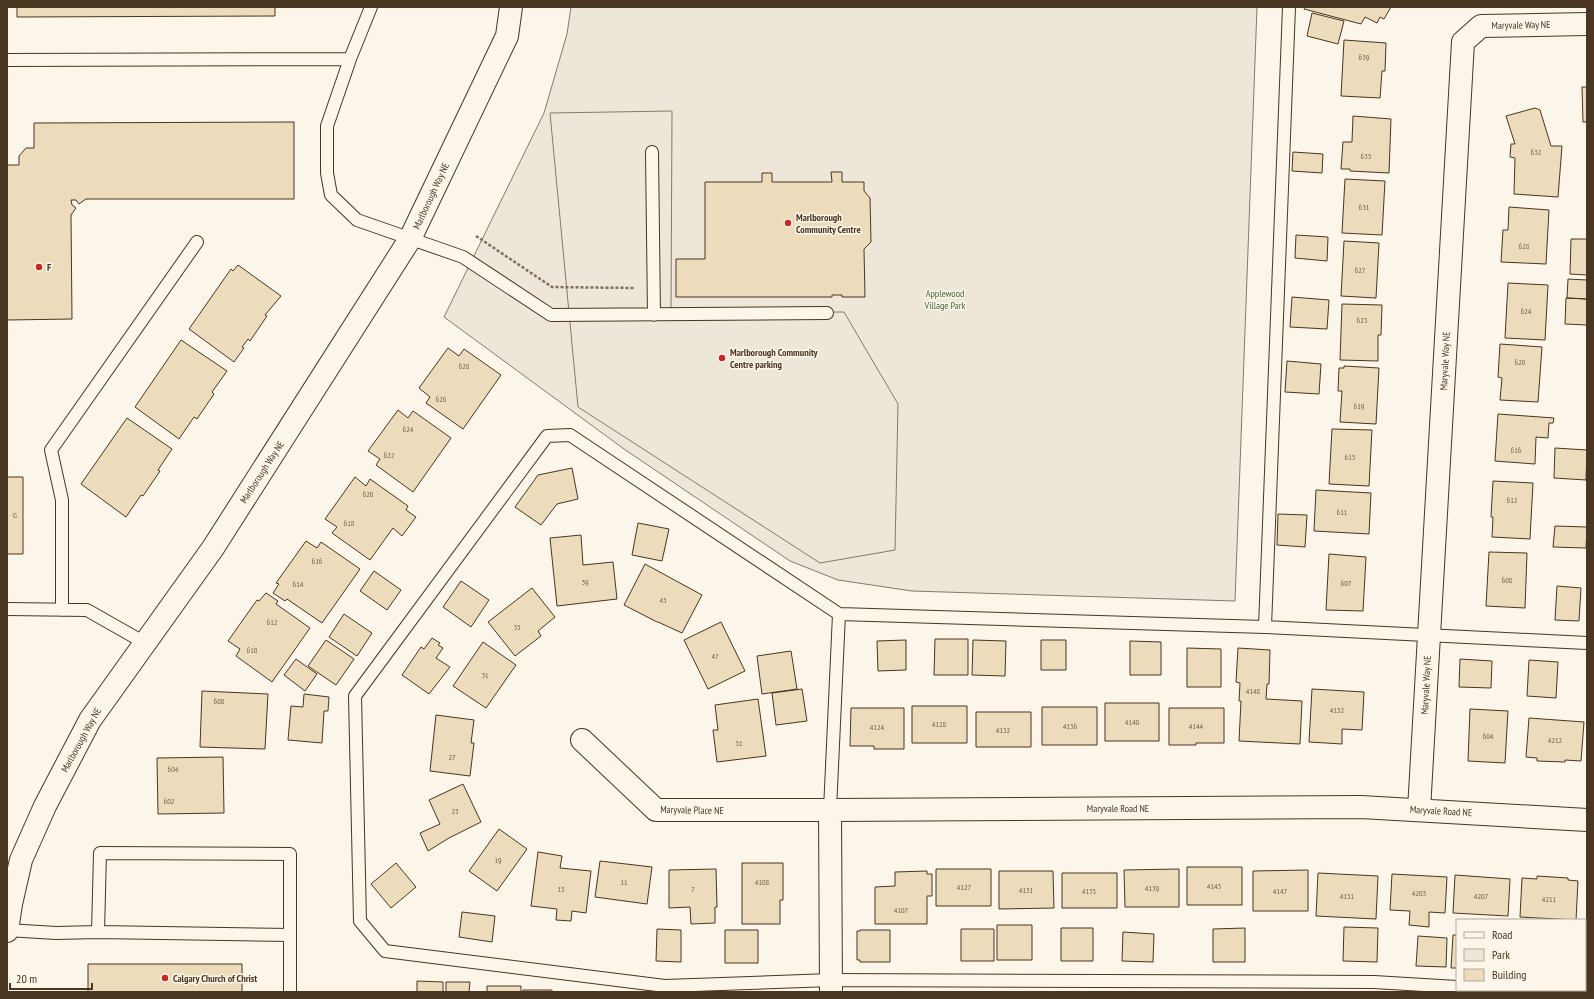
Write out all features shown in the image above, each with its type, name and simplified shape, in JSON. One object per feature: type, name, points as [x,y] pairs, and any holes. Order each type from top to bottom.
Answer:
[{"type":"street","name":"Marlborough Way NE","points":[[7,930],[14,858],[45,806],[90,720],[213,548],[410,239],[507,36],[511,7]]},
{"type":"street","name":"Maryvale Way NE","points":[[1419,810],[1464,42],[1481,26],[1587,24]]},
{"type":"street","name":"Maryvale Place NE","points":[[582,740],[656,810],[830,810]]},
{"type":"street","name":"Maryvale Road NE","points":[[830,810],[1361,807],[1587,820]]},
{"type":"street","points":[[830,810],[831,986]]},
{"type":"lane","points":[[371,7],[350,59],[328,126],[327,173],[331,195],[358,220],[463,257],[550,315],[827,313]]},
{"type":"lane","points":[[1265,627],[1289,7]]},
{"type":"lane","points":[[7,60],[350,59]]},
{"type":"lane","points":[[652,152],[654,315]]},
{"type":"lane","points":[[62,610],[62,500],[51,450],[197,242]]},
{"type":"lane","points":[[1456,987],[1366,982],[665,986],[385,951],[360,921],[355,696],[547,436],[570,435],[839,614],[1265,627],[1587,643]]},
{"type":"lane","points":[[7,610],[87,610],[145,643]]},
{"type":"lane","points":[[830,810],[839,614]]},
{"type":"lane","points":[[98,932],[100,853],[290,854],[290,992]]},
{"type":"lane","points":[[7,930],[56,933],[98,932],[290,935]]},
{"type":"lane","points":[[1521,991],[1537,992]]},
{"type":"path","points":[[476,236],[552,287],[640,288]]},
{"type":"green space","name":"Applewood Village Park","points":[[571,7],[1257,7],[1235,601],[912,591],[838,580],[790,561],[624,449],[444,317],[544,113],[567,34]]},
{"type":"shaded area","name":"Marlborough Community Centre parking","points":[[672,111],[671,313],[844,312],[898,404],[895,550],[820,563],[578,407],[550,113]]},
{"type":"building","points":[[17,7],[275,7],[275,16],[17,17]]},
{"type":"building","points":[[1305,7],[1391,7],[1384,19],[1380,17],[1377,23],[1365,17],[1361,24],[1304,9]]},
{"type":"building","points":[[1312,13],[1344,21],[1338,44],[1307,36]]},
{"type":"building","points":[[1344,40],[1386,43],[1385,71],[1382,71],[1380,98],[1341,96]]},
{"type":"building","points":[[1582,87],[1587,87],[1587,122],[1583,122]]},
{"type":"building","points":[[1535,108],[1540,110],[1551,146],[1562,146],[1558,197],[1514,194],[1515,158],[1510,157],[1511,144],[1515,144],[1506,116]]},
{"type":"building","points":[[1353,116],[1391,119],[1389,173],[1350,171],[1350,169],[1341,169],[1343,142],[1352,142]]},
{"type":"building","name":"F","points":[[294,122],[294,199],[86,199],[79,204],[76,200],[71,200],[72,205],[76,208],[71,215],[72,319],[7,320],[7,165],[19,165],[19,156],[26,148],[34,148],[34,123]]},
{"type":"building","points":[[1293,152],[1323,154],[1322,173],[1292,171]]},
{"type":"building","name":"Marlborough Community Centre","points":[[831,172],[842,172],[842,182],[864,182],[864,191],[870,198],[871,242],[864,249],[865,297],[842,297],[842,295],[832,295],[832,297],[676,297],[676,259],[705,259],[705,182],[762,182],[762,173],[772,173],[772,182],[832,182]]},
{"type":"building","points":[[1345,179],[1385,181],[1382,235],[1342,233]]},
{"type":"building","points":[[1509,207],[1549,210],[1546,264],[1501,262],[1503,230],[1508,230]]},
{"type":"building","points":[[1296,235],[1328,237],[1327,261],[1295,258]]},
{"type":"building","points":[[1571,239],[1587,239],[1587,275],[1570,274]]},
{"type":"building","points":[[1344,241],[1379,243],[1376,298],[1341,296]]},
{"type":"building","points":[[238,265],[281,296],[265,315],[267,316],[250,341],[248,339],[242,347],[244,348],[234,362],[189,329],[231,269],[233,271]]},
{"type":"building","points":[[1568,279],[1587,280],[1587,299],[1567,298]]},
{"type":"building","points":[[1508,283],[1548,285],[1545,340],[1505,338]]},
{"type":"building","points":[[1292,297],[1329,300],[1327,329],[1290,327]]},
{"type":"building","points":[[1566,298],[1587,299],[1587,325],[1565,324]]},
{"type":"building","points":[[1342,304],[1382,305],[1381,335],[1378,335],[1378,361],[1340,360]]},
{"type":"building","points":[[181,340],[227,371],[212,392],[214,394],[197,419],[194,417],[179,439],[135,407]]},
{"type":"building","points":[[1500,344],[1542,347],[1538,402],[1500,400],[1502,378],[1498,377]]},
{"type":"building","points":[[448,348],[459,356],[464,349],[501,375],[463,429],[426,403],[430,397],[419,388]]},
{"type":"building","points":[[1287,361],[1321,364],[1319,394],[1285,392]]},
{"type":"building","points":[[1344,366],[1379,368],[1376,424],[1340,422],[1342,391],[1338,391],[1339,368],[1344,368]]},
{"type":"building","points":[[398,410],[408,418],[413,411],[451,438],[413,492],[376,465],[380,459],[368,451]]},
{"type":"building","points":[[1498,414],[1554,418],[1553,423],[1549,423],[1548,438],[1536,437],[1535,464],[1495,461]]},
{"type":"building","points":[[127,418],[172,449],[158,470],[160,471],[126,517],[81,484]]},
{"type":"building","points":[[1332,429],[1372,430],[1369,486],[1329,484]]},
{"type":"building","points":[[1555,448],[1587,450],[1586,480],[1554,478]]},
{"type":"building","points":[[572,468],[578,499],[557,504],[541,525],[515,507],[538,475]]},
{"type":"building","name":"G","points":[[7,477],[23,477],[23,554],[7,554]]},
{"type":"building","points":[[355,477],[366,486],[370,479],[408,506],[406,510],[416,517],[402,536],[393,528],[370,560],[332,533],[337,527],[325,519]]},
{"type":"building","points":[[1493,481],[1533,483],[1530,539],[1492,537],[1493,517],[1491,517]]},
{"type":"building","points":[[1316,490],[1371,493],[1369,534],[1314,531]]},
{"type":"building","points":[[1278,514],[1307,515],[1305,547],[1277,545]]},
{"type":"building","points":[[638,523],[669,529],[662,561],[632,555]]},
{"type":"building","points":[[1555,526],[1587,527],[1586,548],[1553,547]]},
{"type":"building","points":[[581,535],[583,565],[613,562],[617,599],[557,606],[550,538]]},
{"type":"building","points":[[306,541],[317,548],[321,542],[360,569],[322,623],[287,599],[285,601],[273,593],[279,584],[276,583]]},
{"type":"building","points":[[1489,552],[1527,553],[1525,608],[1486,606]]},
{"type":"building","points":[[1329,554],[1366,557],[1363,611],[1326,610]]},
{"type":"building","points":[[645,564],[702,595],[682,633],[624,605]]},
{"type":"building","points":[[374,571],[401,590],[387,610],[360,591]]},
{"type":"building","points":[[461,581],[489,600],[471,627],[443,607]]},
{"type":"building","points":[[1557,586],[1581,588],[1579,621],[1555,620]]},
{"type":"building","points":[[532,588],[555,617],[538,631],[541,636],[515,656],[488,622]]},
{"type":"building","points":[[266,593],[278,601],[276,604],[310,628],[272,682],[236,656],[240,649],[228,641],[257,600],[259,601]]},
{"type":"building","points":[[344,614],[372,633],[357,656],[329,637]]},
{"type":"building","points":[[721,622],[745,671],[708,689],[684,640]]},
{"type":"building","points":[[432,638],[440,643],[438,645],[443,648],[436,658],[450,667],[429,694],[402,675],[421,647],[424,649]]},
{"type":"building","points":[[935,639],[968,639],[968,675],[934,675]]},
{"type":"building","points":[[326,640],[354,659],[336,685],[308,666]]},
{"type":"building","points":[[906,640],[906,670],[878,671],[877,641]]},
{"type":"building","points":[[973,640],[1006,641],[1005,676],[972,675]]},
{"type":"building","points":[[1041,640],[1066,640],[1066,670],[1041,670]]},
{"type":"building","points":[[1130,641],[1161,642],[1161,675],[1130,675]]},
{"type":"building","points":[[483,642],[516,665],[486,708],[453,686]]},
{"type":"building","points":[[1187,648],[1221,649],[1221,687],[1187,687]]},
{"type":"building","points":[[1238,648],[1270,650],[1269,684],[1267,684],[1266,699],[1302,701],[1300,744],[1239,741],[1241,701],[1239,701],[1240,683],[1236,682]]},
{"type":"building","points":[[791,651],[797,689],[762,694],[757,656]]},
{"type":"building","points":[[296,659],[317,674],[305,691],[284,675]]},
{"type":"building","points":[[1460,659],[1492,661],[1491,688],[1459,687]]},
{"type":"building","points":[[1529,660],[1558,662],[1556,698],[1527,696]]},
{"type":"building","points":[[802,689],[807,721],[776,725],[772,693]]},
{"type":"building","points":[[1312,689],[1364,692],[1362,730],[1342,729],[1342,744],[1309,742]]},
{"type":"building","points":[[202,691],[268,694],[265,749],[200,747]]},
{"type":"building","points":[[304,694],[329,697],[328,711],[324,711],[322,743],[288,740],[291,706],[303,707]]},
{"type":"building","points":[[758,699],[766,756],[717,762],[713,730],[718,730],[715,705]]},
{"type":"building","points":[[1105,703],[1159,703],[1159,741],[1105,741]]},
{"type":"building","points":[[912,706],[967,706],[967,743],[912,743]]},
{"type":"building","points":[[1042,707],[1097,707],[1097,745],[1042,745]]},
{"type":"building","points":[[851,708],[904,708],[904,749],[874,749],[874,746],[850,746]]},
{"type":"building","points":[[1169,708],[1224,708],[1224,743],[1169,745]]},
{"type":"building","points":[[1470,709],[1508,711],[1505,763],[1468,761]]},
{"type":"building","points":[[976,712],[1031,712],[1031,747],[976,747]]},
{"type":"building","points":[[436,715],[474,720],[471,743],[474,743],[470,776],[430,771]]},
{"type":"building","points":[[1529,718],[1584,722],[1581,761],[1537,761],[1537,758],[1526,757]]},
{"type":"building","points":[[223,757],[224,813],[158,814],[157,758]]},
{"type":"building","points":[[463,784],[481,822],[449,838],[428,851],[420,833],[440,824],[429,800]]},
{"type":"building","points":[[499,829],[527,849],[497,891],[469,871]]},
{"type":"building","points":[[538,852],[562,856],[560,868],[591,871],[586,913],[572,911],[571,921],[556,920],[557,909],[531,906]]},
{"type":"building","points":[[600,861],[652,867],[647,904],[595,897]]},
{"type":"building","points":[[396,863],[416,887],[391,908],[371,884]]},
{"type":"building","points":[[742,863],[783,863],[783,900],[780,900],[780,924],[742,924]]},
{"type":"building","points":[[1187,867],[1242,867],[1242,905],[1187,905]]},
{"type":"building","points":[[716,869],[717,907],[715,907],[715,923],[691,924],[690,907],[669,908],[669,870]]},
{"type":"building","points":[[936,869],[991,869],[991,906],[936,906]]},
{"type":"building","points":[[1179,869],[1179,907],[1125,907],[1124,870]]},
{"type":"building","points":[[1308,870],[1308,911],[1253,911],[1253,871]]},
{"type":"building","points":[[927,871],[927,874],[932,874],[932,896],[927,896],[927,924],[875,924],[875,887],[895,886],[895,872]]},
{"type":"building","points":[[999,871],[1053,871],[1054,908],[999,909]]},
{"type":"building","points":[[1062,873],[1117,873],[1117,908],[1062,908]]},
{"type":"building","points":[[1318,873],[1378,876],[1376,919],[1316,916]]},
{"type":"building","points":[[1392,874],[1447,877],[1445,913],[1429,912],[1429,927],[1409,925],[1410,911],[1390,910]]},
{"type":"building","points":[[1455,875],[1510,879],[1508,916],[1453,913]]},
{"type":"building","points":[[1537,876],[1568,878],[1568,880],[1578,881],[1576,919],[1520,917],[1522,878],[1537,879]]},
{"type":"building","points":[[462,912],[495,916],[492,942],[459,937]]},
{"type":"building","points":[[997,925],[1032,925],[1032,960],[997,960]]},
{"type":"building","points":[[1344,927],[1378,928],[1377,962],[1343,961]]},
{"type":"building","points":[[1061,928],[1093,928],[1093,961],[1061,961]]},
{"type":"building","points":[[1245,928],[1245,962],[1213,962],[1213,929]]},
{"type":"building","points":[[657,929],[681,930],[681,962],[656,961]]},
{"type":"building","points":[[961,929],[994,929],[994,961],[961,961]]},
{"type":"building","points":[[725,930],[758,930],[758,963],[725,963]]},
{"type":"building","points":[[890,930],[890,962],[860,962],[860,960],[857,960],[857,931]]},
{"type":"building","points":[[1123,932],[1154,934],[1153,962],[1122,961]]},
{"type":"building","points":[[1453,935],[1456,935],[1456,968],[1451,968]]},
{"type":"building","points":[[1418,936],[1447,938],[1446,967],[1416,966]]},
{"type":"building","points":[[1586,940],[1587,940],[1586,976]]},
{"type":"building","name":"Calgary Church of Christ","points":[[88,964],[242,964],[242,992],[88,992]]},
{"type":"building","points":[[417,981],[443,982],[443,992],[417,992]]},
{"type":"building","points":[[446,982],[470,982],[469,992],[446,992]]},
{"type":"building","points":[[487,986],[521,986],[521,992],[487,992]]},
{"type":"building","points":[[523,990],[552,990],[552,992],[523,992]]},
{"type":"place","name":"Marlborough Community Centre","points":[[788,223]]},
{"type":"place","name":"F","points":[[39,267]]},
{"type":"place","name":"Marlborough Community Centre parking","points":[[722,358]]},
{"type":"place","name":"Calgary Church of Christ","points":[[165,978]]}]
